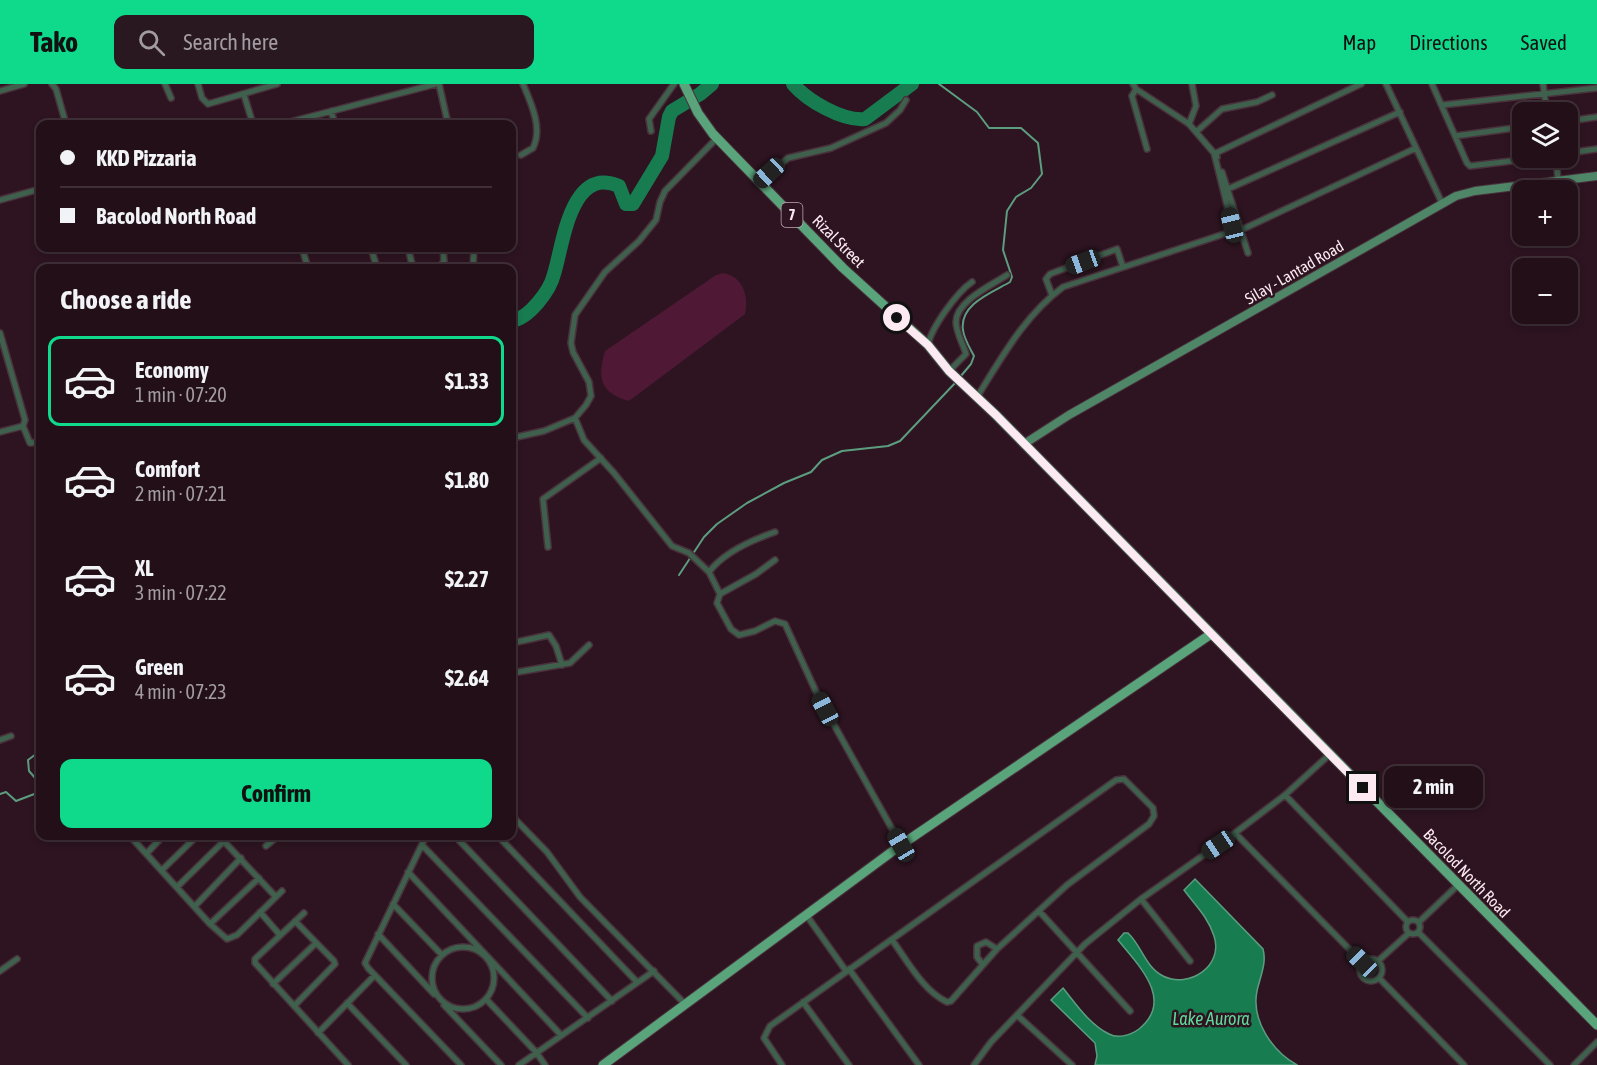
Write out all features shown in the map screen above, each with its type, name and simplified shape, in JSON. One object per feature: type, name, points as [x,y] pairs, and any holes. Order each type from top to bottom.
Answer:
[{"type":"main road","name":"Rizal Street","points":[[684,84],[698,113],[717,138],[843,268],[928,345],[950,373],[962,383]]},
{"type":"main road","name":"Bacolod North Road","points":[[962,383],[1597,1025]]},
{"type":"main road","points":[[603,1065],[901,845],[1211,634]]},
{"type":"street","points":[[0,91],[24,84]]},
{"type":"street","points":[[52,84],[56,89],[65,120]]},
{"type":"street","points":[[165,84],[171,98]]},
{"type":"street","points":[[198,84],[202,98],[208,104],[244,95],[259,86],[277,84]]},
{"type":"street","points":[[297,120],[412,87],[438,84],[447,120]]},
{"type":"street","points":[[521,155],[533,148],[537,136],[535,117],[523,84]]},
{"type":"street","points":[[651,132],[649,119],[674,84]]},
{"type":"street","points":[[1189,124],[1196,106],[1192,84]]},
{"type":"street","points":[[1248,253],[1216,153],[1361,84]]},
{"type":"street","points":[[1386,84],[1442,202]]},
{"type":"street","points":[[1432,84],[1470,166],[1512,161]]},
{"type":"street","points":[[1543,84],[1545,102]]},
{"type":"street","points":[[977,397],[1009,346],[1044,302],[1063,287],[1227,234],[1231,229],[1232,225],[1214,153],[1210,147],[1189,124],[1135,86],[1132,96],[1147,149]]},
{"type":"street","points":[[1442,105],[1597,88]]},
{"type":"street","points":[[244,95],[252,120]]},
{"type":"street","points":[[1196,132],[1222,109],[1257,102],[1272,95]]},
{"type":"street","points":[[760,182],[788,158],[831,148],[885,123],[900,110],[906,100]]},
{"type":"street","points":[[331,111],[334,120]]},
{"type":"street","points":[[1228,189],[1400,112]]},
{"type":"street","points":[[1578,120],[1597,117]]},
{"type":"street","points":[[1455,136],[1512,128]]},
{"type":"street","points":[[516,437],[544,431],[575,418],[591,396],[589,382],[573,352],[571,343],[575,315],[605,272],[639,241],[656,220],[665,191],[717,138]]},
{"type":"street","points":[[1241,230],[1416,148]]},
{"type":"street","points":[[1578,152],[1597,149]]},
{"type":"street","points":[[1557,168],[1558,180]]},
{"type":"street","name":"Silay - Lantad Road","points":[[1558,180],[1597,176]]},
{"type":"street","name":"Silay - Lantad Road","points":[[1024,444],[1069,415],[1442,202],[1474,191],[1512,186]]},
{"type":"street","points":[[0,200],[36,190]]},
{"type":"street","points":[[1052,295],[1046,279],[1050,274],[1117,249],[1123,267]]},
{"type":"street","points":[[950,373],[966,354],[956,322],[959,311],[971,297],[1007,275]]},
{"type":"street","points":[[928,345],[929,336],[951,303],[963,288],[972,282]]},
{"type":"street","points":[[0,333],[25,420],[23,426],[30,443],[36,442]]},
{"type":"street","points":[[0,363],[7,361]]},
{"type":"street","points":[[575,418],[584,440],[672,546],[689,552],[709,572],[720,594]]},
{"type":"street","points":[[0,432],[23,426]]},
{"type":"street","points":[[548,547],[543,499],[601,458]]},
{"type":"street","points":[[709,572],[717,563],[752,541],[775,532]]},
{"type":"street","points":[[775,560],[720,594],[717,603],[731,629],[739,635],[755,631],[775,621],[785,624],[818,696],[901,845]]},
{"type":"street","points":[[516,642],[549,635],[554,641],[562,665]]},
{"type":"street","points":[[516,672],[562,665],[576,659],[589,645]]},
{"type":"street","points":[[0,740],[11,736]]},
{"type":"street","points":[[974,1065],[991,1042],[1075,953],[1141,899],[1285,795],[1329,754]]},
{"type":"street","points":[[782,1065],[765,1041],[765,1032],[770,1026],[1116,780],[1124,779],[1153,808],[1152,820],[1067,885],[997,949],[956,998],[947,1002],[936,995],[892,940]]},
{"type":"street","points":[[1285,795],[1408,922]]},
{"type":"street","points":[[516,820],[546,852],[580,897],[685,1004]]},
{"type":"street","points":[[1235,833],[1362,962]]},
{"type":"street","points":[[134,840],[210,924],[227,939],[232,938],[282,891]]},
{"type":"street","points":[[147,853],[159,840]]},
{"type":"street","points":[[162,870],[193,840]]},
{"type":"street","points":[[266,846],[274,840]]},
{"type":"street","points":[[424,840],[365,963],[460,1065]]},
{"type":"street","points":[[459,840],[612,1001]]},
{"type":"street","points":[[502,840],[637,982]]},
{"type":"street","points":[[177,887],[224,841],[276,897]]},
{"type":"street","points":[[422,845],[588,1018]]},
{"type":"street","points":[[195,906],[241,858]]},
{"type":"street","points":[[408,872],[561,1035]]},
{"type":"street","points":[[210,924],[259,878]]},
{"type":"street","points":[[1419,922],[1458,885]]},
{"type":"street","points":[[1141,899],[1190,961]]},
{"type":"street","points":[[393,904],[442,955]]},
{"type":"street","points":[[1039,911],[1130,1011]]},
{"type":"street","points":[[260,912],[280,935]]},
{"type":"street","points":[[304,914],[255,959],[255,963],[348,1065]]},
{"type":"street","points":[[807,916],[919,1065]]},
{"type":"street","points":[[1378,961],[1409,933],[1418,932],[1421,927],[1415,919],[1408,922],[1406,927],[1409,933]]},
{"type":"street","points":[[294,1006],[335,964],[295,921]]},
{"type":"street","points":[[1418,932],[1550,1065]]},
{"type":"street","points":[[378,934],[501,1065]]},
{"type":"street","points":[[983,965],[975,952],[977,946],[986,942],[997,949]]},
{"type":"street","points":[[273,984],[316,943]]},
{"type":"street","points":[[465,946],[485,954],[494,972],[492,991],[486,999],[469,1009],[449,1006],[440,1000],[432,981],[433,970],[442,955],[454,948],[465,946]]},
{"type":"street","points":[[1370,958],[1378,961],[1382,969],[1379,978],[1371,981],[1363,978],[1359,970],[1362,962],[1370,958]]},
{"type":"street","points":[[0,971],[17,959]]},
{"type":"street","points":[[519,1065],[654,971]]},
{"type":"street","points":[[316,1032],[375,975]]},
{"type":"street","points":[[1379,978],[1464,1065]]},
{"type":"street","points":[[486,999],[536,1052],[545,1065]]},
{"type":"street","points":[[803,1002],[849,1065]]},
{"type":"street","points":[[347,1003],[406,1065]]},
{"type":"street","points":[[1017,1015],[1072,1065]]},
{"type":"street","points":[[1574,1065],[1597,1042]]},
{"type":"shaded area","points":[[723,273],[735,278],[743,288],[746,301],[745,314],[629,401],[612,394],[601,377],[605,351],[716,275]]},
{"type":"water","name":"Lake Aurora","points":[[1195,879],[1263,949],[1264,965],[1257,991],[1257,1013],[1265,1034],[1279,1052],[1297,1065],[1095,1065],[1097,1056],[1095,1043],[1051,1000],[1063,988],[1090,1020],[1109,1034],[1124,1036],[1139,1029],[1149,1018],[1154,1006],[1153,995],[1150,983],[1143,972],[1118,940],[1124,933],[1128,933],[1152,967],[1163,976],[1183,979],[1202,972],[1214,957],[1216,947],[1208,923],[1184,890]]},
{"type":"waterway","points":[[516,320],[538,303],[552,281],[571,212],[579,197],[589,187],[603,183],[619,186],[626,204],[633,204],[662,156],[672,111],[712,84]]},
{"type":"waterway","points":[[793,84],[807,97],[826,109],[856,119],[865,119],[912,84]]},
{"type":"waterway","points":[[939,84],[977,112],[989,128],[1021,128],[1038,143],[1042,174],[1031,188],[1016,197],[1007,211],[1003,250],[1012,277],[1010,282],[979,300],[966,313],[963,330],[974,356],[971,364],[960,377]]},
{"type":"waterway","points":[[679,575],[704,537],[717,524],[747,503],[784,483],[811,472],[822,460],[842,451],[888,446],[900,441],[957,381]]},
{"type":"waterway","points":[[36,754],[28,760],[29,771],[36,779]]},
{"type":"waterway","points":[[0,794],[6,792],[16,801],[36,793]]},
{"type":"route","points":[[897,318],[928,345],[949,371],[996,415],[1363,788]]}]
